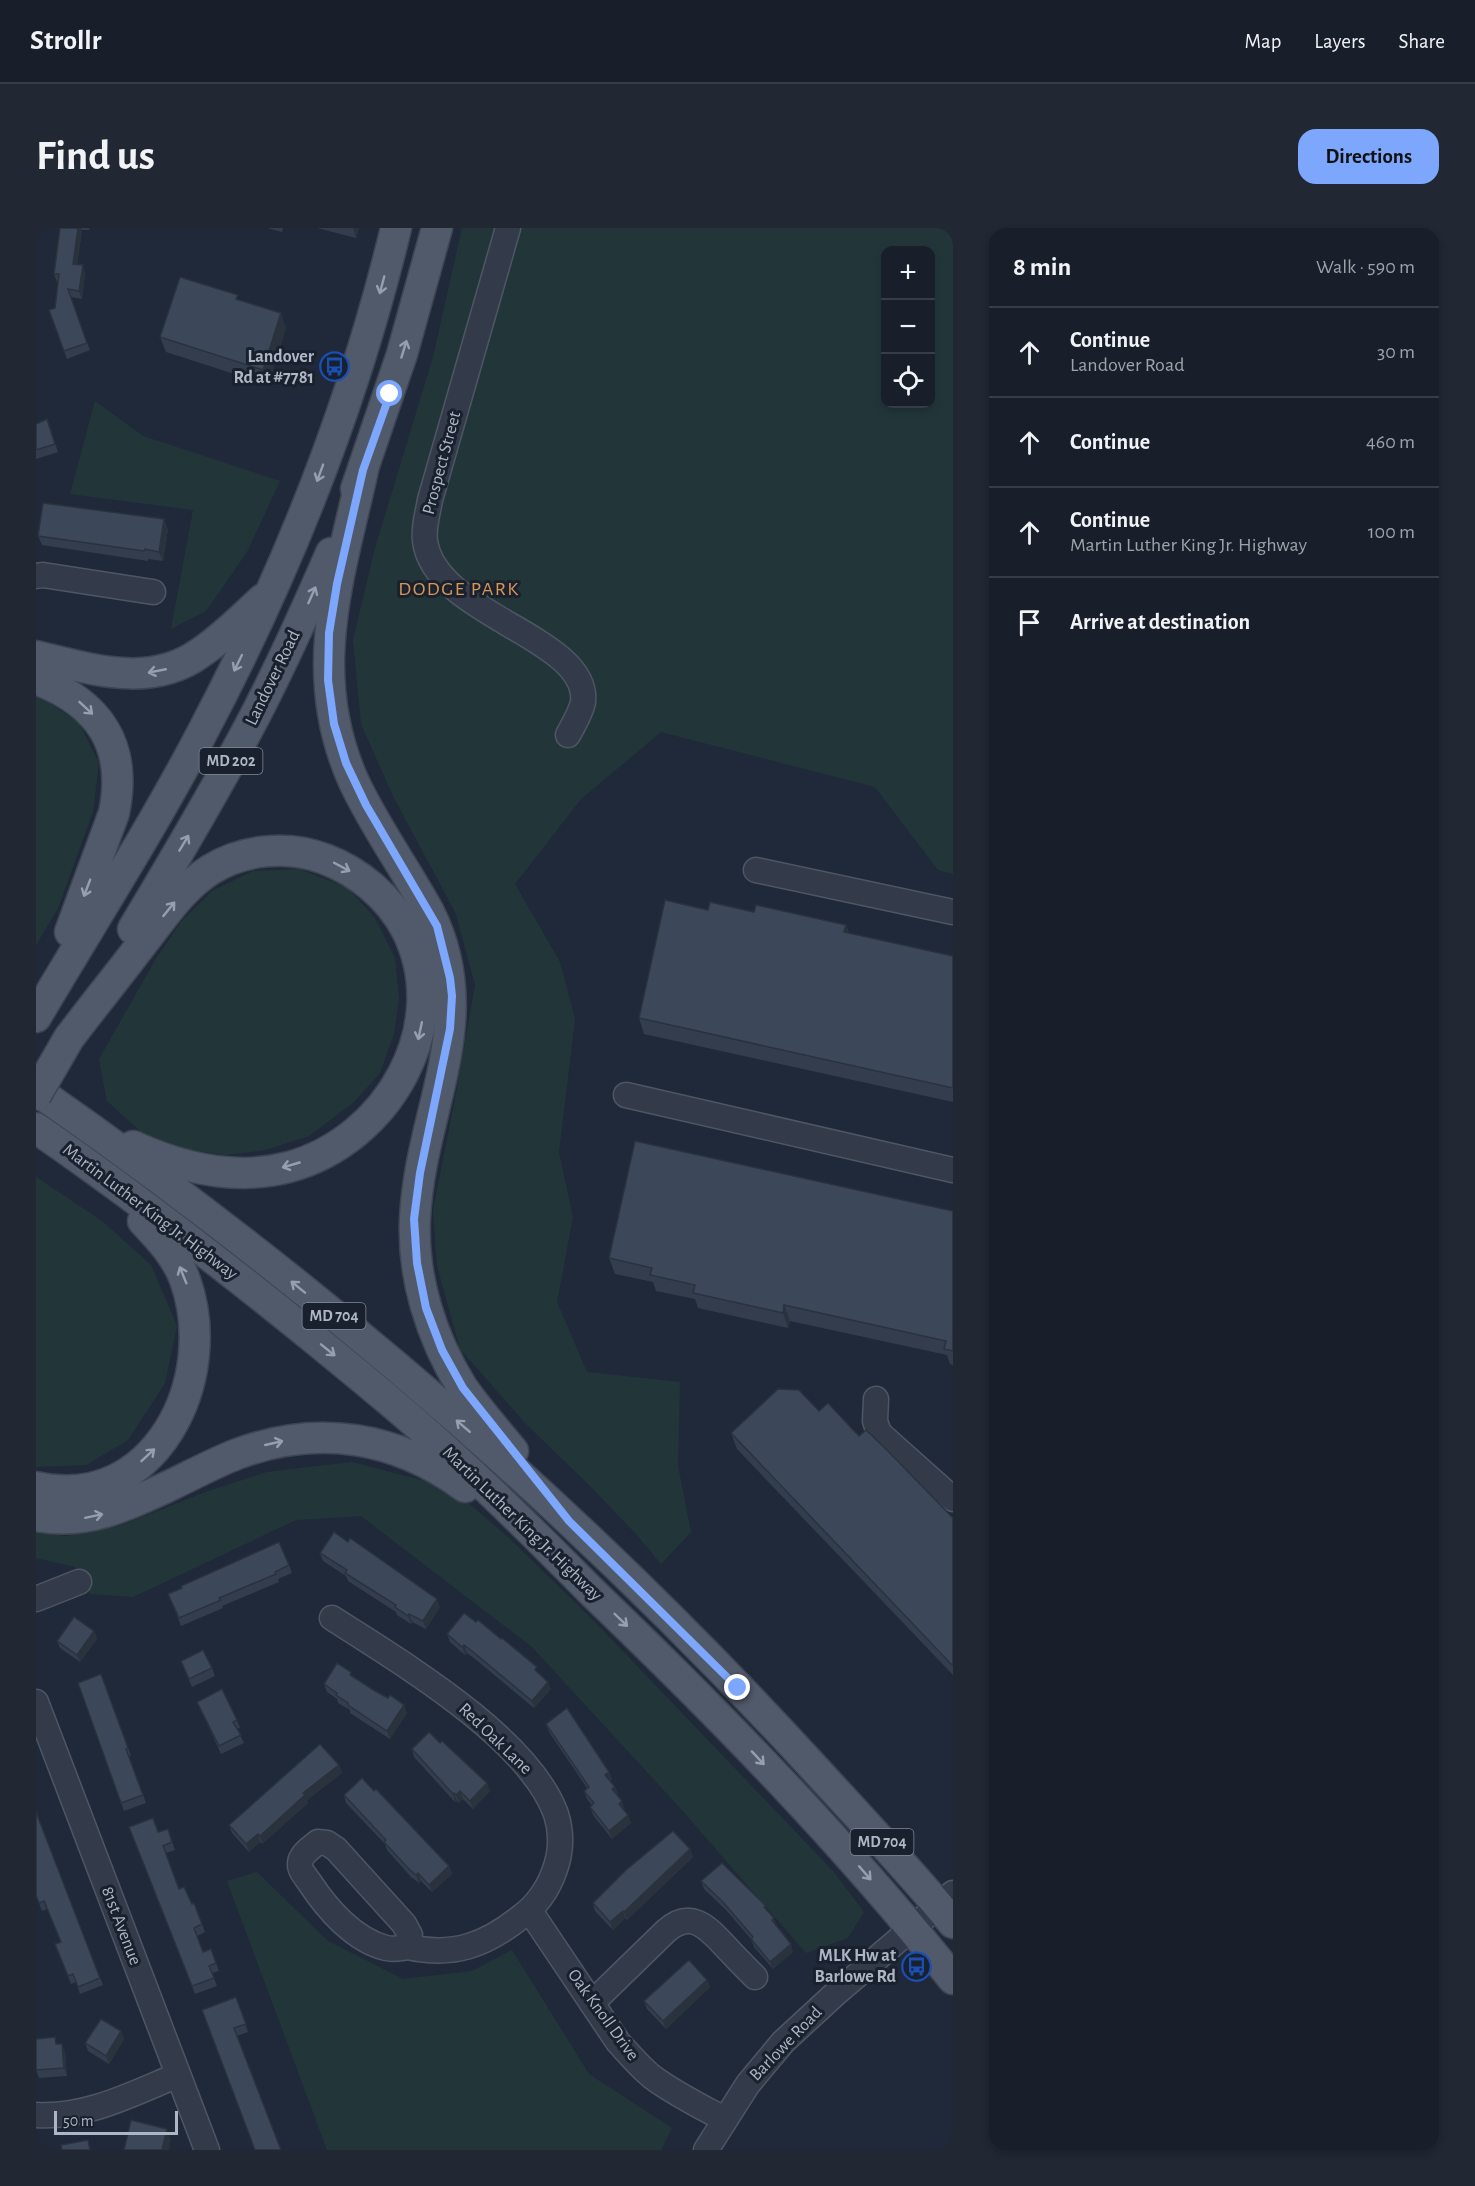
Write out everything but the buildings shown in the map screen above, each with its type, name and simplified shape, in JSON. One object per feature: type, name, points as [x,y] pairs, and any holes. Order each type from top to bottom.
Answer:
[{"type":"main road","name":"MD 202","points":[[37,1015],[202,734],[272,591],[314,491],[340,418],[376,307],[396,228]]},
{"type":"main road","name":"Landover Road","points":[[36,1095],[206,806],[284,657],[322,573],[363,470],[402,354],[437,228]]},
{"type":"main road","points":[[363,470],[332,611],[328,656],[330,702],[339,744],[355,783],[437,926],[447,960],[452,996],[449,1038],[416,1198],[415,1240],[421,1285],[442,1350],[463,1388],[569,1521]]},
{"type":"main road","points":[[36,656],[119,674],[161,671],[200,653],[272,591]]},
{"type":"main road","points":[[36,679],[67,693],[91,711],[101,724],[118,764],[114,813],[108,833],[37,1015]]},
{"type":"main road","points":[[69,1038],[180,896],[213,868],[231,859],[252,854],[272,851],[303,853],[331,861],[358,876],[394,910],[410,937],[420,967],[423,999],[420,1032],[402,1078],[392,1094],[366,1122],[338,1145],[322,1153],[305,1161],[273,1170],[239,1172],[202,1169],[166,1160],[86,1125]]},
{"type":"main road","name":"Martin Luther King Jr. Highway","points":[[36,1090],[225,1229],[361,1337],[494,1453],[569,1521],[697,1645],[948,1907]]},
{"type":"main road","name":"Martin Luther King Jr. Highway","points":[[36,1128],[261,1295],[462,1464],[740,1738],[848,1853],[953,1979]]},
{"type":"main road","points":[[36,1487],[63,1490],[94,1486],[108,1482],[133,1468],[157,1446],[177,1418],[188,1392],[194,1365],[194,1316],[185,1279],[178,1264],[145,1222],[82,1160]]},
{"type":"main road","points":[[36,1516],[63,1519],[98,1515],[126,1506],[217,1463],[251,1450],[293,1440],[345,1438],[381,1444],[416,1457],[455,1480],[549,1550]]},
{"type":"street","name":"Prospect Street","points":[[508,228],[430,500],[425,541],[430,557],[440,575],[449,585],[486,611],[536,640],[558,655],[570,667],[583,692],[582,704],[568,735]]},
{"type":"street","points":[[36,576],[43,575],[153,592]]},
{"type":"street","points":[[756,870],[953,912]]},
{"type":"street","points":[[626,1095],[953,1170]]},
{"type":"street","points":[[876,1399],[875,1421],[879,1433],[953,1499]]},
{"type":"street","points":[[36,1599],[79,1582]]},
{"type":"street","name":"Red Oak Lane","points":[[332,1618],[416,1673],[480,1720],[539,1782],[556,1816],[560,1832],[560,1849],[552,1879],[530,1911],[506,1930],[471,1946],[442,1952],[408,1947],[394,1950],[372,1943],[339,1918],[320,1899],[300,1868],[300,1860],[307,1851],[318,1842],[327,1843],[336,1849],[404,1924],[410,1935],[408,1947]]},
{"type":"street","name":"81st Avenue","points":[[36,1702],[207,2150]]},
{"type":"street","name":"Barlowe Road","points":[[706,2150],[748,2084],[783,2042],[912,1928],[948,1907]]},
{"type":"street","name":"Oak Knoll Drive","points":[[530,1911],[618,2042],[641,2067],[662,2083],[724,2119]]},
{"type":"street","points":[[592,2003],[666,1931],[679,1922],[691,1921],[704,1926],[755,1977]]},
{"type":"street","points":[[36,2115],[80,2112],[178,2074]]},
{"type":"green space","points":[[462,228],[953,228],[953,874],[938,870],[875,787],[661,732],[581,799],[515,884],[560,962],[575,1019],[559,1152],[573,1217],[557,1302],[587,1372],[680,1382],[678,1466],[691,1532],[661,1564],[589,1485],[526,1424],[460,1349],[437,1266],[433,1210],[475,985],[456,914],[393,796],[361,724],[353,640],[375,548],[433,357]]},
{"type":"green space","points":[[95,401],[143,436],[280,481],[247,552],[206,611],[171,629],[193,510],[70,494]]},
{"type":"green space","points":[[36,694],[79,723],[99,763],[93,812],[58,908],[36,945]]},
{"type":"green space","points":[[299,869],[348,888],[375,918],[395,958],[399,999],[394,1034],[380,1073],[354,1102],[309,1136],[265,1150],[225,1155],[184,1149],[141,1132],[107,1101],[99,1059],[157,957],[181,922],[212,891],[253,871]]},
{"type":"green space","points":[[36,1177],[102,1221],[151,1265],[177,1326],[165,1383],[128,1440],[86,1465],[36,1467]]},
{"type":"green space","points":[[352,1462],[451,1488],[509,1538],[595,1622],[833,1871],[864,1912],[848,1938],[806,1953],[681,1809],[532,1647],[361,1516],[296,1520],[133,1597],[90,1594],[75,1567],[36,1558],[36,1531],[65,1536],[122,1525],[203,1493],[267,1472]]},
{"type":"green space","points":[[257,1872],[328,1941],[403,1979],[472,1971],[512,1950],[589,2074],[672,2128],[661,2150],[327,2150],[227,1881]]},
{"type":"place","name":"Landover Rd at #7781","points":[[335,367]]},
{"type":"place","name":"MLK Hw at Barlowe Rd","points":[[917,1966]]},
{"type":"district","name":"DODGE PARK","points":[[459,589]]},
{"type":"route","points":[[390,394],[363,470],[337,584],[329,633],[328,680],[334,724],[346,763],[366,805],[437,926],[450,978],[452,996],[450,1029],[420,1173],[414,1219],[417,1263],[426,1308],[442,1350],[463,1388],[569,1521],[738,1688]]}]
